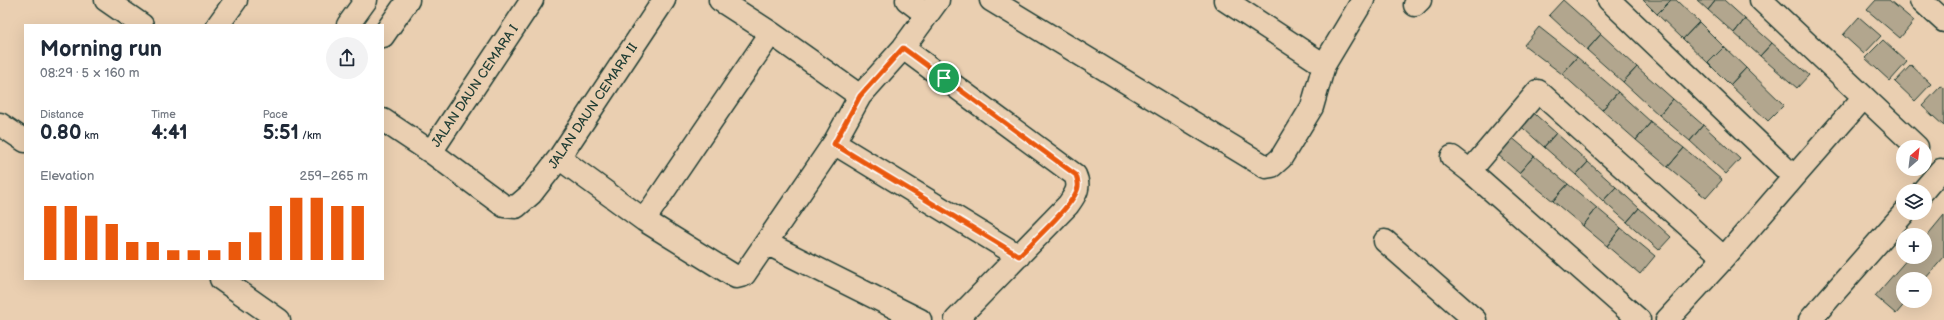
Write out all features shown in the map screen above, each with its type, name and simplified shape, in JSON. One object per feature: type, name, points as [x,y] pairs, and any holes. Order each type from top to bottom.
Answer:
[{"type":"street","points":[[106,0],[141,24]]},
{"type":"street","points":[[219,24],[236,0]]},
{"type":"street","points":[[349,24],[366,0]]},
{"type":"street","points":[[384,35],[408,0]]},
{"type":"street","name":"JALAN DAUN CEMARA I","points":[[431,152],[532,0]]},
{"type":"street","name":"JALAN DAUN CEMARA II","points":[[431,152],[504,206],[516,206],[531,194],[559,158],[664,0]]},
{"type":"street","points":[[720,0],[771,33],[860,96]]},
{"type":"street","points":[[559,158],[644,220],[736,278],[744,275],[834,144],[860,96],[903,48],[932,7],[907,0]]},
{"type":"street","points":[[991,0],[1266,167],[1272,166],[1281,158],[1312,107],[1324,65],[1363,0]]},
{"type":"street","points":[[1225,0],[1324,65]]},
{"type":"street","points":[[1609,0],[1794,177]]},
{"type":"street","points":[[1760,0],[1910,140]]},
{"type":"street","points":[[1920,0],[1944,22]]},
{"type":"street","points":[[644,220],[771,33]]},
{"type":"street","points":[[903,48],[1076,175],[1078,182],[1075,195],[1068,205],[956,320]]},
{"type":"street","points":[[1470,171],[1538,91],[1724,258]]},
{"type":"street","points":[[1667,320],[1724,258],[1864,97]]},
{"type":"street","points":[[384,121],[431,152]]},
{"type":"street","points":[[0,124],[24,140]]},
{"type":"street","points":[[834,144],[1019,256]]},
{"type":"street","points":[[1452,157],[1470,171],[1639,320]]},
{"type":"street","points":[[1930,184],[1943,171],[1932,161]]},
{"type":"street","points":[[1810,320],[1898,220]]},
{"type":"street","points":[[1385,242],[1475,320]]},
{"type":"street","points":[[766,243],[920,320]]},
{"type":"street","points":[[222,280],[279,320]]},
{"type":"building","points":[[1563,0],[1601,34],[1587,50],[1549,15]]},
{"type":"building","points":[[1643,0],[1671,0],[1657,14]]},
{"type":"building","points":[[1671,0],[1676,0],[1699,22],[1683,39],[1657,14]]},
{"type":"building","points":[[1697,0],[1716,0],[1708,10]]},
{"type":"building","points":[[1716,0],[1724,0],[1745,19],[1734,33],[1708,10]]},
{"type":"building","points":[[1876,0],[1889,0],[1914,21],[1900,38],[1867,10]]},
{"type":"building","points":[[1859,17],[1881,36],[1864,54],[1843,35]]},
{"type":"building","points":[[1745,19],[1772,43],[1760,56],[1734,33]]},
{"type":"building","points":[[1699,22],[1724,47],[1708,63],[1683,39]]},
{"type":"building","points":[[1539,27],[1577,57],[1562,74],[1524,45]]},
{"type":"building","points":[[1601,34],[1637,67],[1623,82],[1587,50]]},
{"type":"building","points":[[1883,40],[1907,62],[1890,81],[1865,58]]},
{"type":"building","points":[[1772,43],[1809,75],[1797,88],[1760,56]]},
{"type":"building","points":[[1724,47],[1746,68],[1730,85],[1708,63]]},
{"type":"building","points":[[1577,57],[1618,92],[1602,110],[1562,74]]},
{"type":"building","points":[[1911,65],[1931,84],[1915,101],[1895,82]]},
{"type":"building","points":[[1637,67],[1673,99],[1659,115],[1623,82]]},
{"type":"building","points":[[1746,68],[1784,105],[1768,121],[1730,85]]},
{"type":"building","points":[[1941,86],[1944,88],[1944,126],[1922,106]]},
{"type":"building","points":[[1618,92],[1651,122],[1636,140],[1602,110]]},
{"type":"building","points":[[1673,99],[1703,125],[1690,141],[1659,115]]},
{"type":"building","points":[[1527,107],[1556,133],[1544,147],[1515,121]]},
{"type":"building","points":[[1651,122],[1684,148],[1668,167],[1636,140]]},
{"type":"building","points":[[1703,125],[1740,159],[1726,174],[1690,141]]},
{"type":"building","points":[[1504,131],[1534,156],[1519,173],[1490,148]]},
{"type":"building","points":[[1556,133],[1588,162],[1576,175],[1544,147]]},
{"type":"building","points":[[1684,148],[1722,180],[1706,198],[1668,167]]},
{"type":"building","points":[[1534,156],[1568,184],[1553,201],[1519,173]]},
{"type":"building","points":[[1588,162],[1616,187],[1603,201],[1576,175]]},
{"type":"building","points":[[1568,184],[1597,208],[1583,226],[1553,201]]},
{"type":"building","points":[[1616,187],[1639,208],[1627,222],[1603,201]]},
{"type":"building","points":[[1597,208],[1621,228],[1607,246],[1583,226]]},
{"type":"building","points":[[1639,208],[1671,237],[1659,250],[1627,222]]},
{"type":"building","points":[[1944,215],[1944,257],[1931,272],[1896,272],[1896,308],[1901,308],[1896,314],[1875,296],[1903,264],[1932,264],[1932,230]]},
{"type":"building","points":[[1621,228],[1655,256],[1640,274],[1607,246]]},
{"type":"route","points":[[903,48],[944,78],[1076,175],[1078,188],[1068,205],[1019,256],[834,144],[860,96],[903,48]]}]
